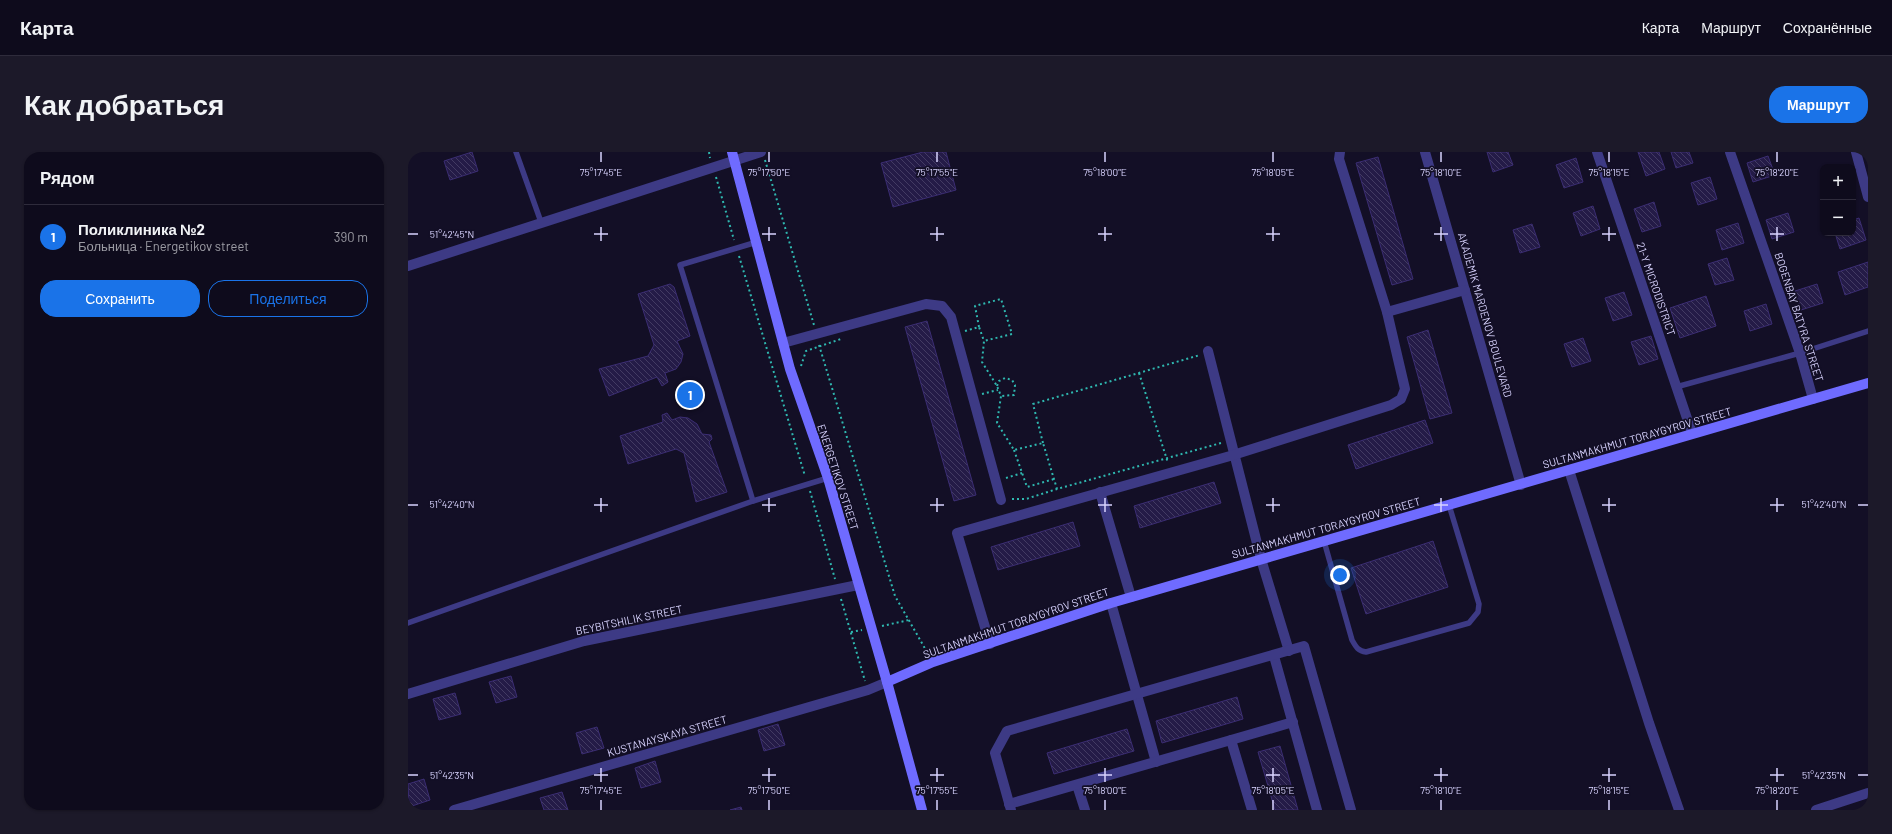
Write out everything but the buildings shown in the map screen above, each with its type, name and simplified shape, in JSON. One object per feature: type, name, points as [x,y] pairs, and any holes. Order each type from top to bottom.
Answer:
[{"type":"main road","name":"ENERGETIKOV STREET","points":[[733,156],[790,369],[828,478],[922,810]]},
{"type":"main road","name":"SULTANMAKHMUT TORAYGYROV STREET","points":[[887,682],[933,662],[1111,603],[1868,383]]},
{"type":"street","name":"AKADEMIK MARDENOV BOULEVARD","points":[[1425,152],[1521,485]]},
{"type":"street","name":"21-Y MICRODISTRICT","points":[[1597,152],[1692,434]]},
{"type":"street","name":"BOGENBAY BATYRA STREET","points":[[1730,152],[1800,354],[1813,399]]},
{"type":"street","points":[[1856,152],[1868,196]]},
{"type":"street","points":[[990,644],[957,532],[1233,455],[1391,405],[1401,399],[1405,388],[1388,312],[1339,154]]},
{"type":"street","points":[[408,266],[541,222],[714,168],[733,156],[763,156]]},
{"type":"street","points":[[1388,312],[1465,290]]},
{"type":"street","points":[[783,343],[926,304],[942,306],[952,317],[1001,500]]},
{"type":"street","points":[[1204,353],[1289,651]]},
{"type":"street","points":[[1569,470],[1649,723],[1679,810]]},
{"type":"street","points":[[1100,492],[1131,597]]},
{"type":"street","name":"BEYBITSHILIK STREET","points":[[408,694],[584,641],[858,585]]},
{"type":"street","points":[[1111,603],[1156,762]]},
{"type":"street","points":[[1293,722],[1077,785],[1010,807],[995,753],[1007,731],[1274,656],[1304,646],[1351,810]]},
{"type":"street","points":[[1274,656],[1317,810]]},
{"type":"street","name":"KUSTANAYSKAYA STREET","points":[[454,810],[868,690],[887,682]]},
{"type":"street","points":[[1231,740],[1252,810]]},
{"type":"street","points":[[1077,785],[1085,810]]},
{"type":"street","points":[[1816,810],[1868,793]]},
{"type":"lane","points":[[516,152],[541,222]]},
{"type":"lane","points":[[753,501],[680,265],[757,242]]},
{"type":"lane","points":[[1676,387],[1800,354],[1868,331]]},
{"type":"lane","points":[[408,622],[753,501],[828,478]]},
{"type":"lane","points":[[1324,541],[1352,640],[1356,647],[1361,651],[1366,652],[1469,623],[1478,612],[1479,604],[1449,505]]},
{"type":"path","points":[[709,152],[736,248],[808,484],[868,690]]},
{"type":"path","points":[[763,156],[895,596],[933,662]]},
{"type":"path","points":[[984,341],[1012,334],[1000,299],[975,306],[979,327],[984,341],[982,362],[997,386],[1000,396],[997,423],[1014,450],[1026,487],[1054,479]]},
{"type":"path","points":[[956,333],[979,327]]},
{"type":"path","points":[[801,366],[806,351],[848,337]]},
{"type":"path","points":[[1057,489],[1033,404],[1204,353]]},
{"type":"path","points":[[1139,373],[1172,473]]},
{"type":"path","points":[[997,386],[999,381],[1005,378],[1012,380],[1015,385],[1014,395],[1000,396]]},
{"type":"path","points":[[972,396],[998,390]]},
{"type":"path","points":[[1001,500],[1026,499],[1226,442],[1233,455]]},
{"type":"path","points":[[1014,450],[1044,443]]},
{"type":"path","points":[[995,481],[1022,473]]},
{"type":"place","name":"Поликлиника №2","points":[[690,395]]}]
